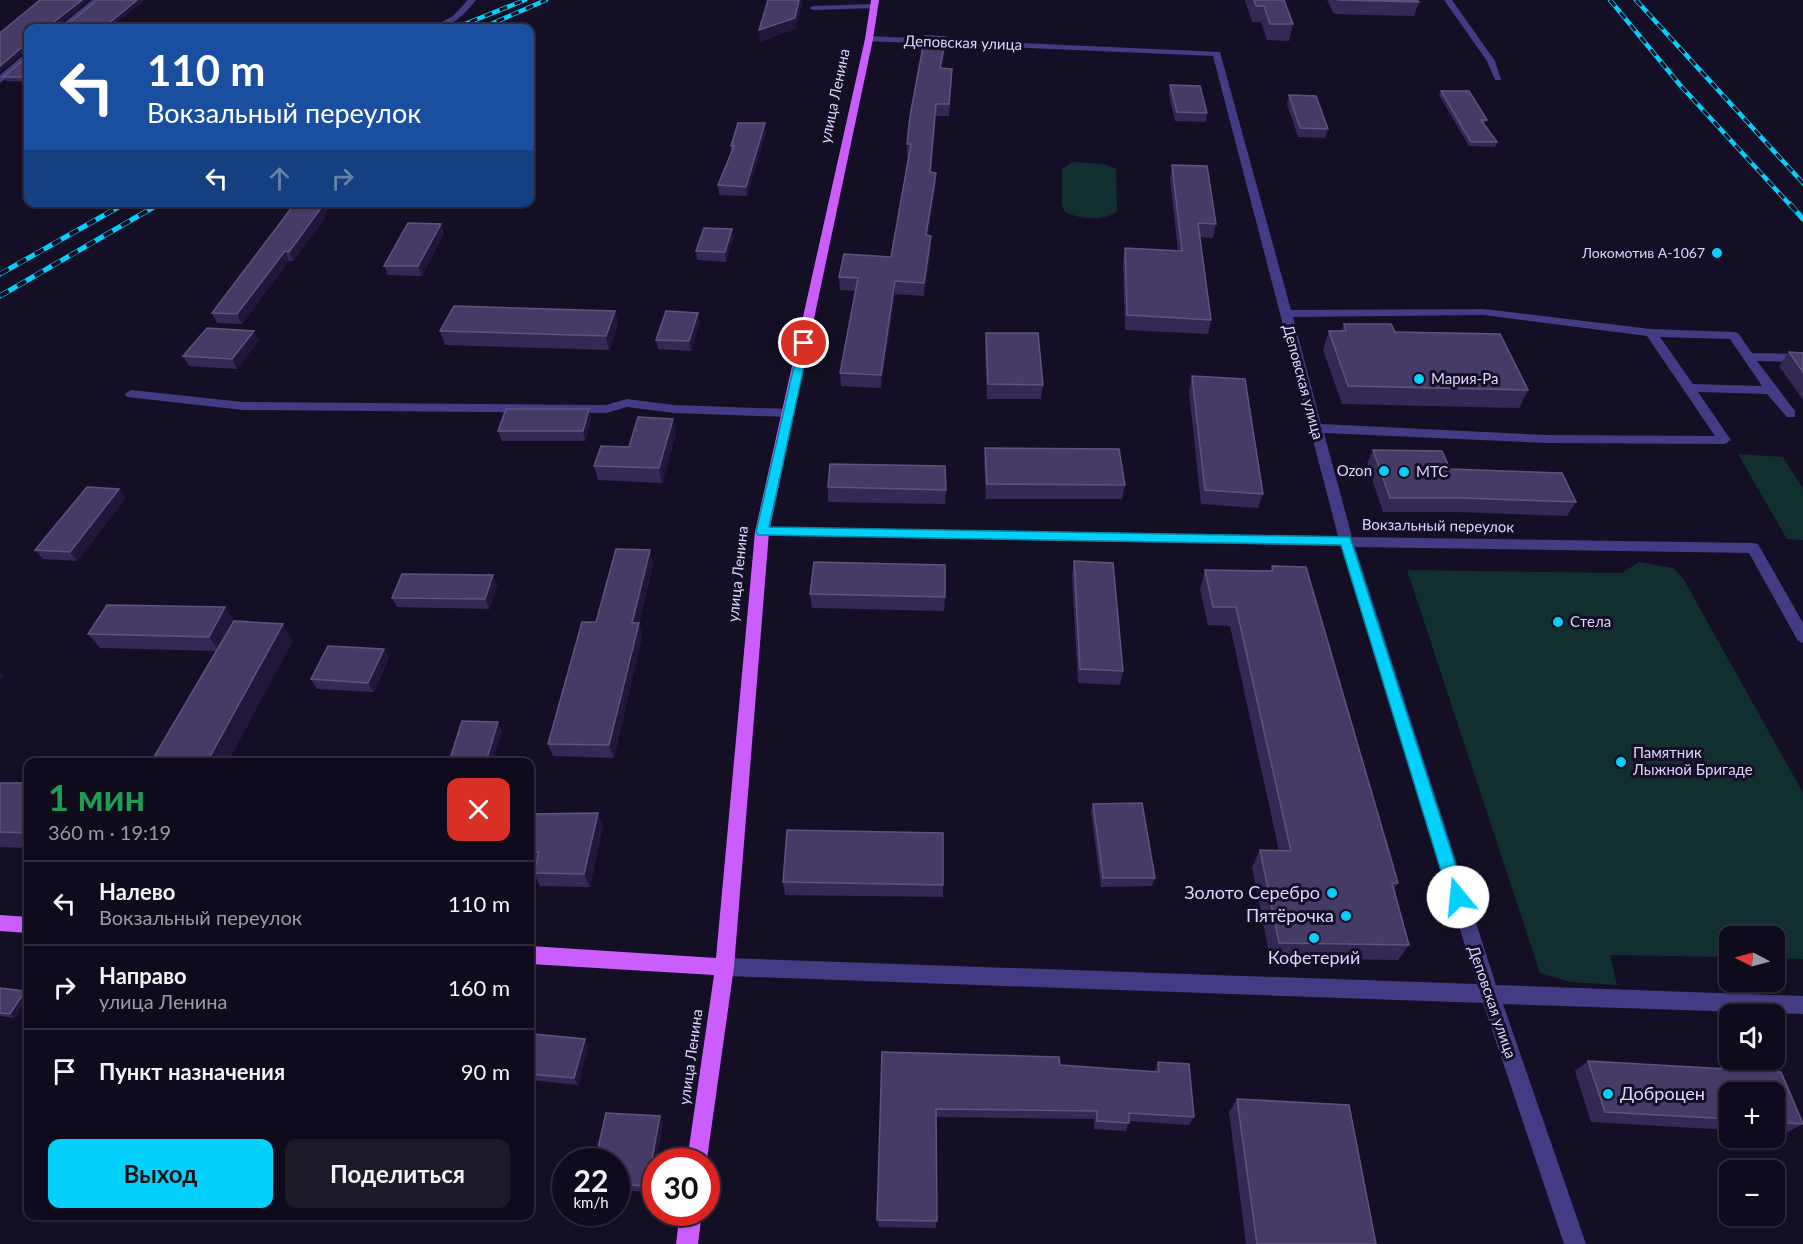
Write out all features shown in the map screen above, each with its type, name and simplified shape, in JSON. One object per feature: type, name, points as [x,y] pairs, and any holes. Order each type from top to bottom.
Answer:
[{"type":"main road","name":"улица Ленина","points":[[700,1148],[725,967],[762,532],[869,39],[874,3]]},
{"type":"main road","points":[[0,923],[24,925]]},
{"type":"main road","points":[[534,955],[725,967]]},
{"type":"main road","points":[[687,1244],[689,1226]]},
{"type":"street","points":[[68,24],[97,0]]},
{"type":"street","points":[[443,24],[456,18],[472,0]]},
{"type":"street","points":[[1448,0],[1491,61],[1498,78]]},
{"type":"street","points":[[813,8],[874,3]]},
{"type":"street","name":"Деповская улица","points":[[869,39],[1217,54],[1346,541],[1489,994],[1575,1244]]},
{"type":"street","points":[[0,80],[24,59]]},
{"type":"street","points":[[1285,314],[1484,312],[1651,333],[1734,336],[1771,390],[1791,414]]},
{"type":"street","points":[[1316,428],[1546,439],[1725,440],[1651,333]]},
{"type":"street","points":[[1748,357],[1803,358]]},
{"type":"street","points":[[1688,388],[1771,390]]},
{"type":"street","points":[[131,394],[243,406],[606,409],[627,403],[674,409],[789,413]]},
{"type":"street","name":"Вокзальный переулок","points":[[762,532],[1753,548],[1803,637]]},
{"type":"street","points":[[725,967],[1803,1005]]},
{"type":"green space","points":[[1072,162],[1104,164],[1116,169],[1117,211],[1099,218],[1077,216],[1065,212],[1062,205],[1062,169]]},
{"type":"green space","points":[[1738,454],[1783,457],[1803,489],[1803,540],[1787,539]]},
{"type":"green space","points":[[1639,562],[1673,568],[1684,580],[1803,793],[1803,959],[1785,958],[1785,926],[1719,926],[1719,957],[1610,955],[1617,985],[1571,982],[1540,973],[1407,570],[1622,573]]},
{"type":"building","points":[[40,0],[82,0],[54,24],[24,24],[24,47],[0,66],[0,33]]},
{"type":"building","points":[[97,0],[137,0],[108,24],[68,24]]},
{"type":"building","points":[[768,0],[799,0],[795,18],[759,30]]},
{"type":"building","points":[[1254,0],[1284,0],[1293,24],[1270,24],[1264,6],[1256,6]]},
{"type":"building","points":[[1337,0],[1417,0],[1419,2]]},
{"type":"building","points":[[925,36],[946,37],[940,68],[952,69],[949,104],[936,104],[930,172],[936,173],[926,235],[931,236],[924,283],[895,281],[881,375],[840,373],[858,278],[839,277],[844,254],[891,257],[911,144],[907,144],[910,116]]},
{"type":"building","points":[[24,60],[24,77],[3,77]]},
{"type":"building","points":[[1170,85],[1200,86],[1207,113],[1177,112]]},
{"type":"building","points":[[1441,91],[1469,91],[1487,120],[1481,120],[1497,142],[1471,142]]},
{"type":"building","points":[[1289,95],[1316,96],[1328,129],[1300,128]]},
{"type":"building","points":[[738,123],[765,123],[746,187],[718,185],[734,146],[731,146]]},
{"type":"building","points":[[1172,165],[1207,166],[1216,224],[1198,223],[1211,320],[1127,315],[1125,248],[1182,251]]},
{"type":"building","points":[[292,207],[321,208],[289,252],[285,251],[237,314],[212,313]]},
{"type":"building","points":[[408,223],[441,224],[418,266],[384,266]]},
{"type":"building","points":[[704,228],[732,229],[725,252],[696,251]]},
{"type":"building","points":[[454,306],[615,311],[606,336],[440,331]]},
{"type":"building","points":[[666,311],[698,313],[689,341],[656,340]]},
{"type":"building","name":"Мария-Ра","points":[[1344,324],[1391,324],[1395,332],[1500,334],[1528,390],[1348,386],[1329,331],[1346,331]]},
{"type":"building","points":[[207,328],[254,331],[232,359],[183,356]]},
{"type":"building","points":[[986,333],[1038,333],[1043,385],[988,384]]},
{"type":"building","points":[[1789,352],[1803,353],[1803,372]]},
{"type":"building","points":[[1192,376],[1245,379],[1263,494],[1205,490]]},
{"type":"building","points":[[506,409],[589,409],[583,431],[498,431]]},
{"type":"building","points":[[638,417],[673,419],[659,468],[594,466],[601,446],[629,447]]},
{"type":"building","points":[[985,448],[1119,449],[1125,485],[987,484]]},
{"type":"building","points":[[1373,450],[1442,451],[1450,469],[1562,473],[1576,502],[1390,498]]},
{"type":"building","points":[[830,464],[945,466],[946,490],[828,487]]},
{"type":"building","points":[[87,487],[119,489],[70,552],[35,550]]},
{"type":"building","points":[[616,549],[650,550],[632,623],[639,623],[609,745],[548,744],[582,622],[596,622]]},
{"type":"building","points":[[1074,561],[1113,563],[1123,671],[1080,669]]},
{"type":"building","points":[[814,562],[945,565],[945,597],[810,594]]},
{"type":"building","points":[[1272,566],[1306,567],[1398,883],[1392,883],[1409,945],[1279,943],[1260,850],[1291,851],[1236,607],[1213,607],[1205,570],[1273,571]]},
{"type":"building","points":[[402,574],[493,575],[485,599],[392,598]]},
{"type":"building","points":[[107,605],[225,607],[209,637],[88,634]]},
{"type":"building","points":[[234,621],[283,624],[209,758],[153,758]]},
{"type":"building","points":[[328,646],[384,649],[368,683],[311,679]]},
{"type":"building","points":[[462,721],[498,722],[487,758],[450,758]]},
{"type":"building","points":[[0,783],[24,783],[24,833],[0,832]]},
{"type":"building","points":[[1142,803],[1155,878],[1103,878],[1093,804]]},
{"type":"building","points":[[598,813],[584,874],[534,873],[539,852],[534,852],[534,814]]},
{"type":"building","points":[[787,830],[943,833],[943,885],[783,882]]},
{"type":"building","points":[[0,988],[24,991],[10,1014],[0,1013]]},
{"type":"building","points":[[534,1034],[585,1039],[574,1078],[534,1074]]},
{"type":"building","points":[[882,1052],[1059,1057],[1060,1065],[1159,1072],[1158,1062],[1189,1064],[1194,1117],[1129,1113],[1129,1123],[1097,1121],[1097,1111],[936,1109],[937,1221],[877,1220]]},
{"type":"building","points":[[1588,1061],[1781,1072],[1803,1124],[1785,1123],[1785,1082],[1719,1082],[1719,1118],[1605,1112]]},
{"type":"building","points":[[1237,1099],[1349,1105],[1376,1244],[1257,1244]]},
{"type":"building","points":[[606,1113],[660,1116],[654,1148],[642,1148],[642,1186],[630,1185],[630,1148],[598,1148]]},
{"type":"railway","points":[[465,24],[525,0]]},
{"type":"railway","points":[[491,24],[546,0]]},
{"type":"railway","points":[[1610,0],[1680,85],[1791,206]]},
{"type":"railway","points":[[1636,0],[1803,183]]},
{"type":"railway","points":[[1790,204],[1803,219]]},
{"type":"railway","points":[[0,274],[119,207]]},
{"type":"railway","points":[[0,296],[154,207]]},
{"type":"place","name":"Локомотив А-1067","points":[[1717,253]]},
{"type":"place","name":"Мария-Ра","points":[[1419,379]]},
{"type":"place","name":"Ozon","points":[[1384,471]]},
{"type":"place","name":"МТС","points":[[1404,472]]},
{"type":"place","name":"Стела","points":[[1558,622]]},
{"type":"place","name":"Памятник Лыжной Бригаде","points":[[1621,762]]},
{"type":"place","name":"Золото Серебро","points":[[1332,893]]},
{"type":"place","name":"Пятёрочка","points":[[1346,916]]},
{"type":"place","name":"Кофетерий","points":[[1314,938]]},
{"type":"place","name":"Доброцен","points":[[1608,1094]]},
{"type":"route","points":[[804,343],[762,532],[1346,541],[1458,897]]}]
